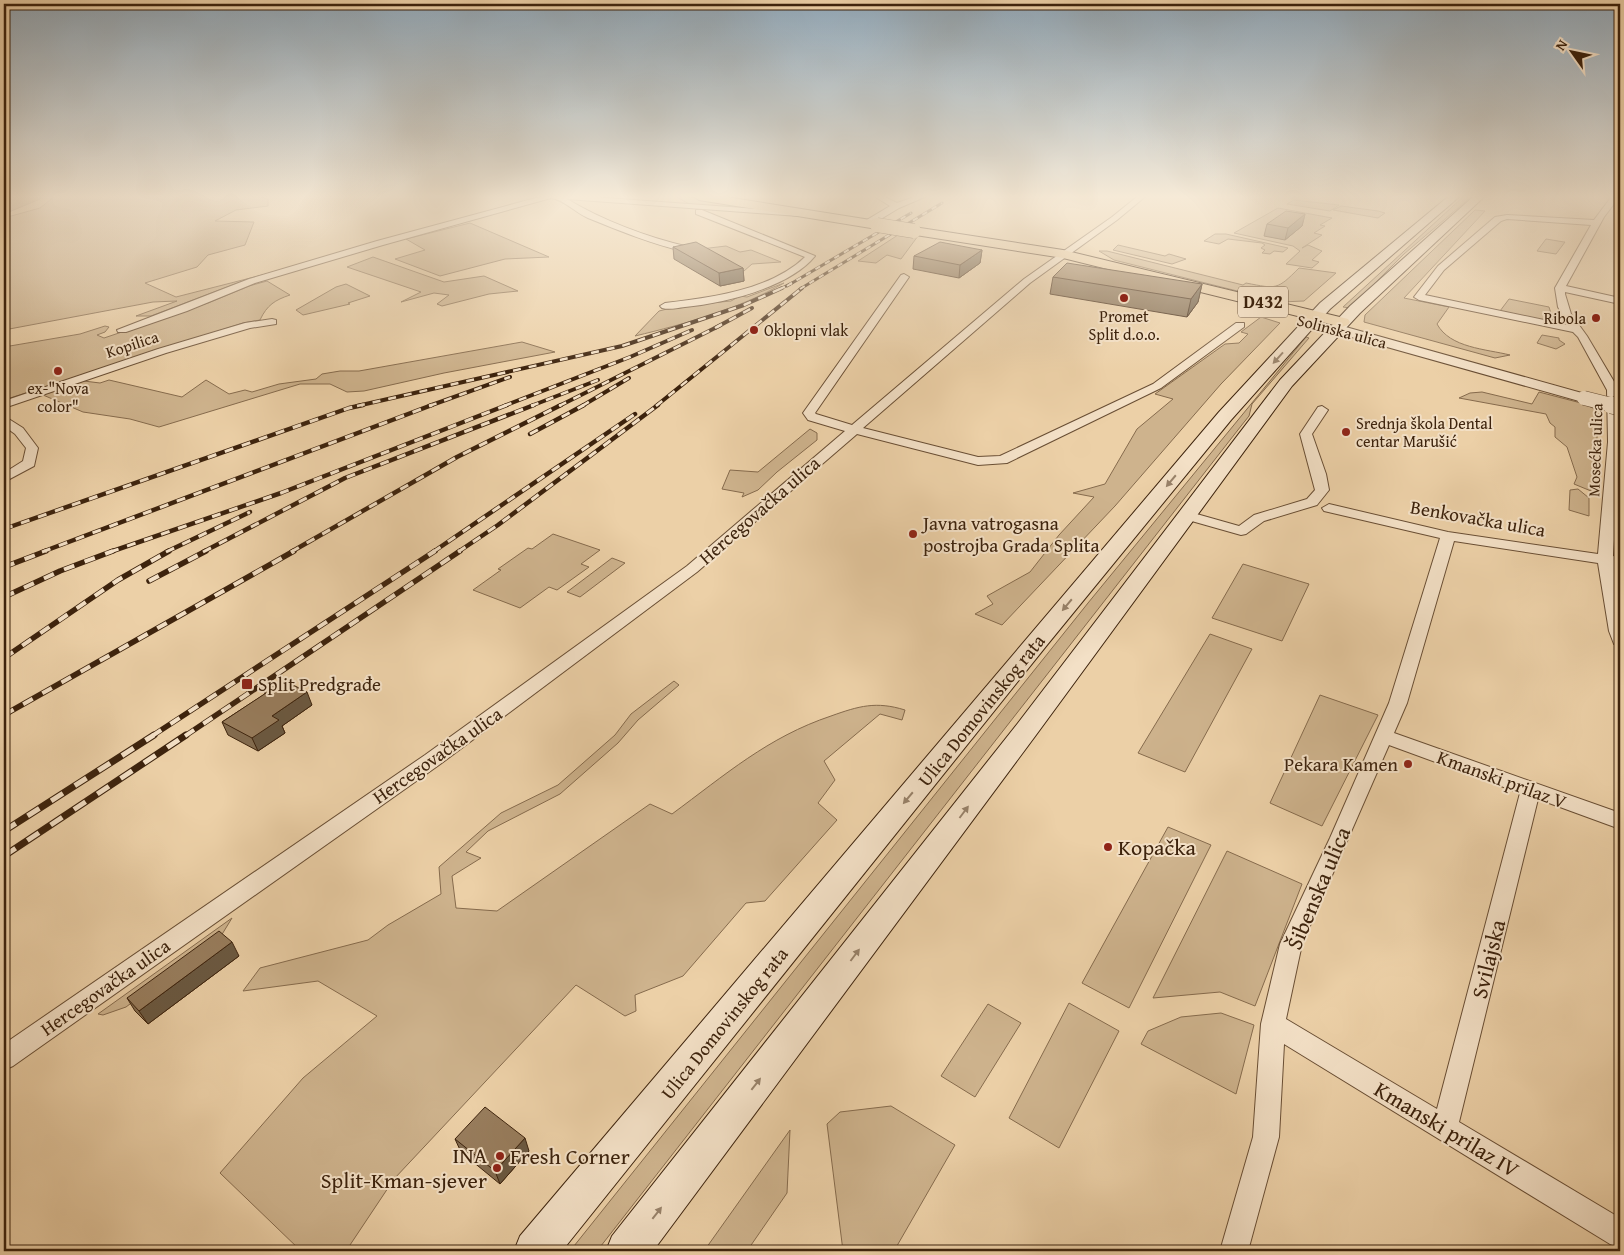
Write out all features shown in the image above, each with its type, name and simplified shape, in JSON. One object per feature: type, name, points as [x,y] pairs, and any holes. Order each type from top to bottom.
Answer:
[{"type":"main road","name":"Solinska ulica","points":[[1054,255],[1326,322]]},
{"type":"main road","name":"Ulica Domovinskog rata","points":[[627,1251],[1033,722],[1286,383],[1326,322],[1374,263],[1384,255]]},
{"type":"main road","name":"Ulica Domovinskog rata","points":[[535,1251],[1225,416],[1326,322],[1408,255]]},
{"type":"street","name":"Kopilica","points":[[121,325],[147,321],[252,281],[341,255]]},
{"type":"street","points":[[665,306],[719,299],[774,280],[806,261],[810,256],[806,255]]},
{"type":"street","points":[[1457,255],[1441,268],[1419,297],[1576,330]]},
{"type":"street","points":[[1579,255],[1560,288],[1620,301]]},
{"type":"street","name":"Hercegovačka ulica","points":[[4,1058],[432,760],[583,651],[692,569],[853,429],[1060,256]]},
{"type":"street","points":[[904,277],[809,413],[812,417],[853,429],[978,461],[1002,460],[1157,386],[1240,325]]},
{"type":"street","name":"Mosećka ulica","points":[[1560,288],[1559,294],[1563,306],[1612,390],[1614,442],[1605,559],[1620,640]]},
{"type":"street","name":"Kopilica","points":[[4,405],[162,351],[249,325],[272,322]]},
{"type":"street","name":"Solinska ulica","points":[[1326,322],[1584,394],[1620,407]]},
{"type":"street","name":"Solinska ulica","points":[[1584,394],[1620,399]]},
{"type":"street","points":[[1186,515],[1241,531],[1259,518],[1312,502],[1322,490],[1319,474],[1306,434],[1322,410]]},
{"type":"street","points":[[4,420],[19,430],[32,448],[29,463],[4,478]]},
{"type":"street","name":"Benkovačka ulica","points":[[1329,508],[1448,536],[1620,562]]},
{"type":"street","name":"Šibenska ulica","points":[[1234,1251],[1266,1137],[1273,1024],[1291,944],[1340,838],[1398,703],[1448,536]]},
{"type":"street","name":"Kmanski prilaz V","points":[[1383,736],[1620,821]]},
{"type":"street","name":"Svilajska","points":[[1445,1127],[1531,790]]},
{"type":"street","name":"Kmanski prilaz IV","points":[[1273,1024],[1620,1234]]},
{"type":"shaded area","points":[[4,255],[210,255],[197,267],[145,283],[176,297],[317,261],[243,281],[151,316],[136,316],[177,301],[153,302],[4,330]]},
{"type":"shaded area","points":[[410,255],[543,255],[549,257],[505,259],[440,276],[395,259]]},
{"type":"shaded area","points":[[712,255],[762,255],[781,262],[752,264],[744,271]]},
{"type":"shaded area","points":[[868,255],[904,255],[901,259],[887,255],[876,263],[858,261]]},
{"type":"shaded area","points":[[1105,255],[1121,255],[1243,285],[1246,283],[1271,287],[1281,284],[1299,268],[1336,273],[1304,301],[1281,302],[1114,260]]},
{"type":"shaded area","points":[[1132,255],[1171,255],[1186,259],[1172,264]]},
{"type":"shaded area","points":[[1296,255],[1318,255],[1312,260],[1319,262],[1312,268],[1286,264]]},
{"type":"shaded area","points":[[1400,255],[1403,255],[1350,308],[1343,307]]},
{"type":"shaded area","points":[[1428,255],[1444,255],[1404,298],[1449,307],[1437,324],[1443,332],[1459,343],[1510,355],[1495,358],[1364,322],[1365,315]]},
{"type":"shaded area","points":[[373,257],[444,282],[484,276],[518,291],[489,294],[442,306],[437,304],[449,295],[434,293],[401,302],[421,292],[347,267]]},
{"type":"shaded area","points":[[267,281],[290,295],[272,304],[260,320],[243,323],[4,400],[4,347],[80,334],[105,326],[109,327],[105,332],[97,335],[104,338]]},
{"type":"shaded area","points":[[784,283],[749,301],[730,308],[692,321],[635,336],[659,311],[679,306],[731,301],[740,296],[747,297]]},
{"type":"shaded area","points":[[346,284],[370,296],[348,303],[350,304],[303,315],[296,310],[336,287]]},
{"type":"shaded area","points":[[1509,299],[1549,307],[1553,320],[1543,320],[1500,311]]},
{"type":"shaded area","points":[[1261,317],[1280,323],[1221,384],[1115,506],[1002,625],[975,614],[993,604],[987,596],[1030,572],[1059,535],[1094,497],[1073,493],[1105,484],[1137,429],[1173,399],[1155,394],[1225,344],[1239,343],[1248,334],[1241,332]]},
{"type":"shaded area","points":[[1542,335],[1559,338],[1565,344],[1556,349],[1537,343]]},
{"type":"shaded area","points":[[1306,337],[1309,338],[1252,404],[1249,416],[597,1251],[570,1251],[1088,603]]},
{"type":"shaded area","points":[[522,342],[555,352],[444,373],[364,391],[347,392],[330,384],[300,384],[159,427],[130,419],[83,412],[43,395],[84,381],[100,383],[109,380],[182,397],[206,380],[229,394],[245,390],[252,392],[279,384],[316,379],[322,374],[340,371],[359,371]]},
{"type":"shaded area","points":[[1482,392],[1532,404],[1539,392],[1581,403],[1600,411],[1591,491],[1574,484],[1577,477],[1567,447],[1555,437],[1555,427],[1550,423],[1546,414],[1459,398],[1470,393]]},
{"type":"shaded area","points":[[810,429],[817,433],[817,440],[758,490],[742,497],[744,493],[722,489],[730,470],[758,472]]},
{"type":"shaded area","points":[[1578,489],[1589,498],[1589,516],[1569,510],[1570,490]]},
{"type":"shaded area","points":[[553,534],[600,550],[581,564],[589,567],[557,590],[549,587],[520,608],[473,590],[501,570],[498,569],[528,548],[532,549]]},
{"type":"shaded area","points":[[612,558],[625,563],[580,597],[567,592]]},
{"type":"shaded area","points":[[1243,564],[1309,584],[1282,641],[1212,618]]},
{"type":"shaded area","points":[[1210,634],[1252,649],[1185,772],[1138,753]]},
{"type":"shaded area","points":[[674,681],[679,685],[638,720],[618,743],[560,794],[488,831],[466,852],[481,858],[452,876],[456,908],[497,911],[650,804],[672,814],[748,758],[808,725],[859,707],[876,705],[905,710],[902,720],[880,714],[824,761],[835,780],[818,803],[837,820],[765,901],[746,903],[683,976],[635,995],[636,1011],[625,1016],[576,985],[394,1179],[346,1251],[301,1251],[220,1173],[303,1078],[377,1016],[318,981],[243,991],[260,968],[368,940],[388,925],[441,894],[439,867],[501,813],[558,785],[615,735],[631,714]]},
{"type":"shaded area","points":[[1320,695],[1378,715],[1322,826],[1270,803]]},
{"type":"shaded area","points":[[1168,827],[1211,845],[1129,1008],[1082,983]]},
{"type":"shaded area","points":[[1227,851],[1302,884],[1255,1006],[1220,992],[1153,998]]},
{"type":"shaded area","points":[[232,918],[221,936],[126,1007],[103,1015],[98,1014]]},
{"type":"shaded area","points":[[1069,1003],[1119,1031],[1059,1148],[1009,1118]]},
{"type":"shaded area","points":[[988,1004],[1021,1023],[975,1097],[941,1076]]},
{"type":"shaded area","points":[[1221,1013],[1254,1025],[1236,1094],[1141,1044],[1148,1031],[1181,1017]]},
{"type":"shaded area","points":[[891,1106],[955,1145],[894,1251],[843,1251],[827,1124],[840,1112]]},
{"type":"shaded area","points":[[790,1130],[787,1193],[747,1251],[704,1251]]},
{"type":"building","points":[[686,255],[719,255],[743,268],[719,273]]},
{"type":"building","points":[[917,255],[975,255],[960,265],[914,256]]},
{"type":"building","points":[[1067,263],[1202,284],[1191,299],[1053,277]]},
{"type":"building","points":[[283,680],[307,692],[272,716],[279,720],[252,738],[222,722],[266,693],[264,692]]},
{"type":"building","points":[[219,931],[232,942],[139,1011],[127,998]]},
{"type":"building","name":"INA Split-Kman-sjever","points":[[485,1107],[525,1138],[495,1171],[455,1139]]},
{"type":"railway","points":[[787,286],[840,255]]},
{"type":"railway","points":[[800,289],[857,255]]},
{"type":"railway","points":[[782,288],[792,283]]},
{"type":"railway","points":[[357,406],[622,346],[744,305],[782,288]]},
{"type":"railway","points":[[656,406],[802,288]]},
{"type":"railway","points":[[715,328],[752,308]]},
{"type":"railway","points":[[715,328],[721,325]]},
{"type":"railway","points":[[291,552],[457,457],[715,328]]},
{"type":"railway","points":[[504,406],[630,357],[692,330]]},
{"type":"railway","points":[[429,406],[510,377]]},
{"type":"railway","points":[[582,406],[629,378]]},
{"type":"railway","points":[[531,406],[598,380]]},
{"type":"railway","points":[[4,529],[349,408],[363,405]]},
{"type":"railway","points":[[42,552],[432,405]]},
{"type":"railway","points":[[110,552],[281,493],[507,405]]},
{"type":"railway","points":[[203,552],[345,478],[534,405]]},
{"type":"railway","points":[[530,434],[584,405]]},
{"type":"railway","points":[[458,552],[498,525],[658,405]]},
{"type":"railway","points":[[433,552],[635,414]]},
{"type":"railway","points":[[166,552],[250,512]]},
{"type":"railway","points":[[4,567],[46,551]]},
{"type":"railway","points":[[4,597],[60,571],[113,551]]},
{"type":"railway","points":[[4,658],[118,580],[169,551]]},
{"type":"railway","points":[[149,581],[206,551]]},
{"type":"railway","points":[[4,715],[294,551]]},
{"type":"railway","points":[[152,736],[435,551]]},
{"type":"railway","points":[[185,736],[460,551]]},
{"type":"railway","points":[[4,831],[154,735]]},
{"type":"railway","points":[[4,856],[186,735]]},
{"type":"place","name":"Promet Split d.o.o.","points":[[1124,298]]},
{"type":"place","name":"Ribola","points":[[1596,318]]},
{"type":"place","name":"Oklopni vlak","points":[[754,330]]},
{"type":"place","name":"ex-\"Nova color\"","points":[[58,371]]},
{"type":"place","name":"Srednja škola Dental centar Marušić","points":[[1346,432]]},
{"type":"place","name":"Javna vatrogasna postrojba Grada Splita","points":[[913,534]]},
{"type":"place","name":"Split Predgrađe","points":[[247,684]]},
{"type":"place","name":"Pekara Kamen","points":[[1408,764]]},
{"type":"place","name":"Kopačka","points":[[1108,847]]},
{"type":"place","name":"Fresh Corner","points":[[500,1156]]},
{"type":"place","name":"INA Split-Kman-sjever","points":[[497,1168]]}]
